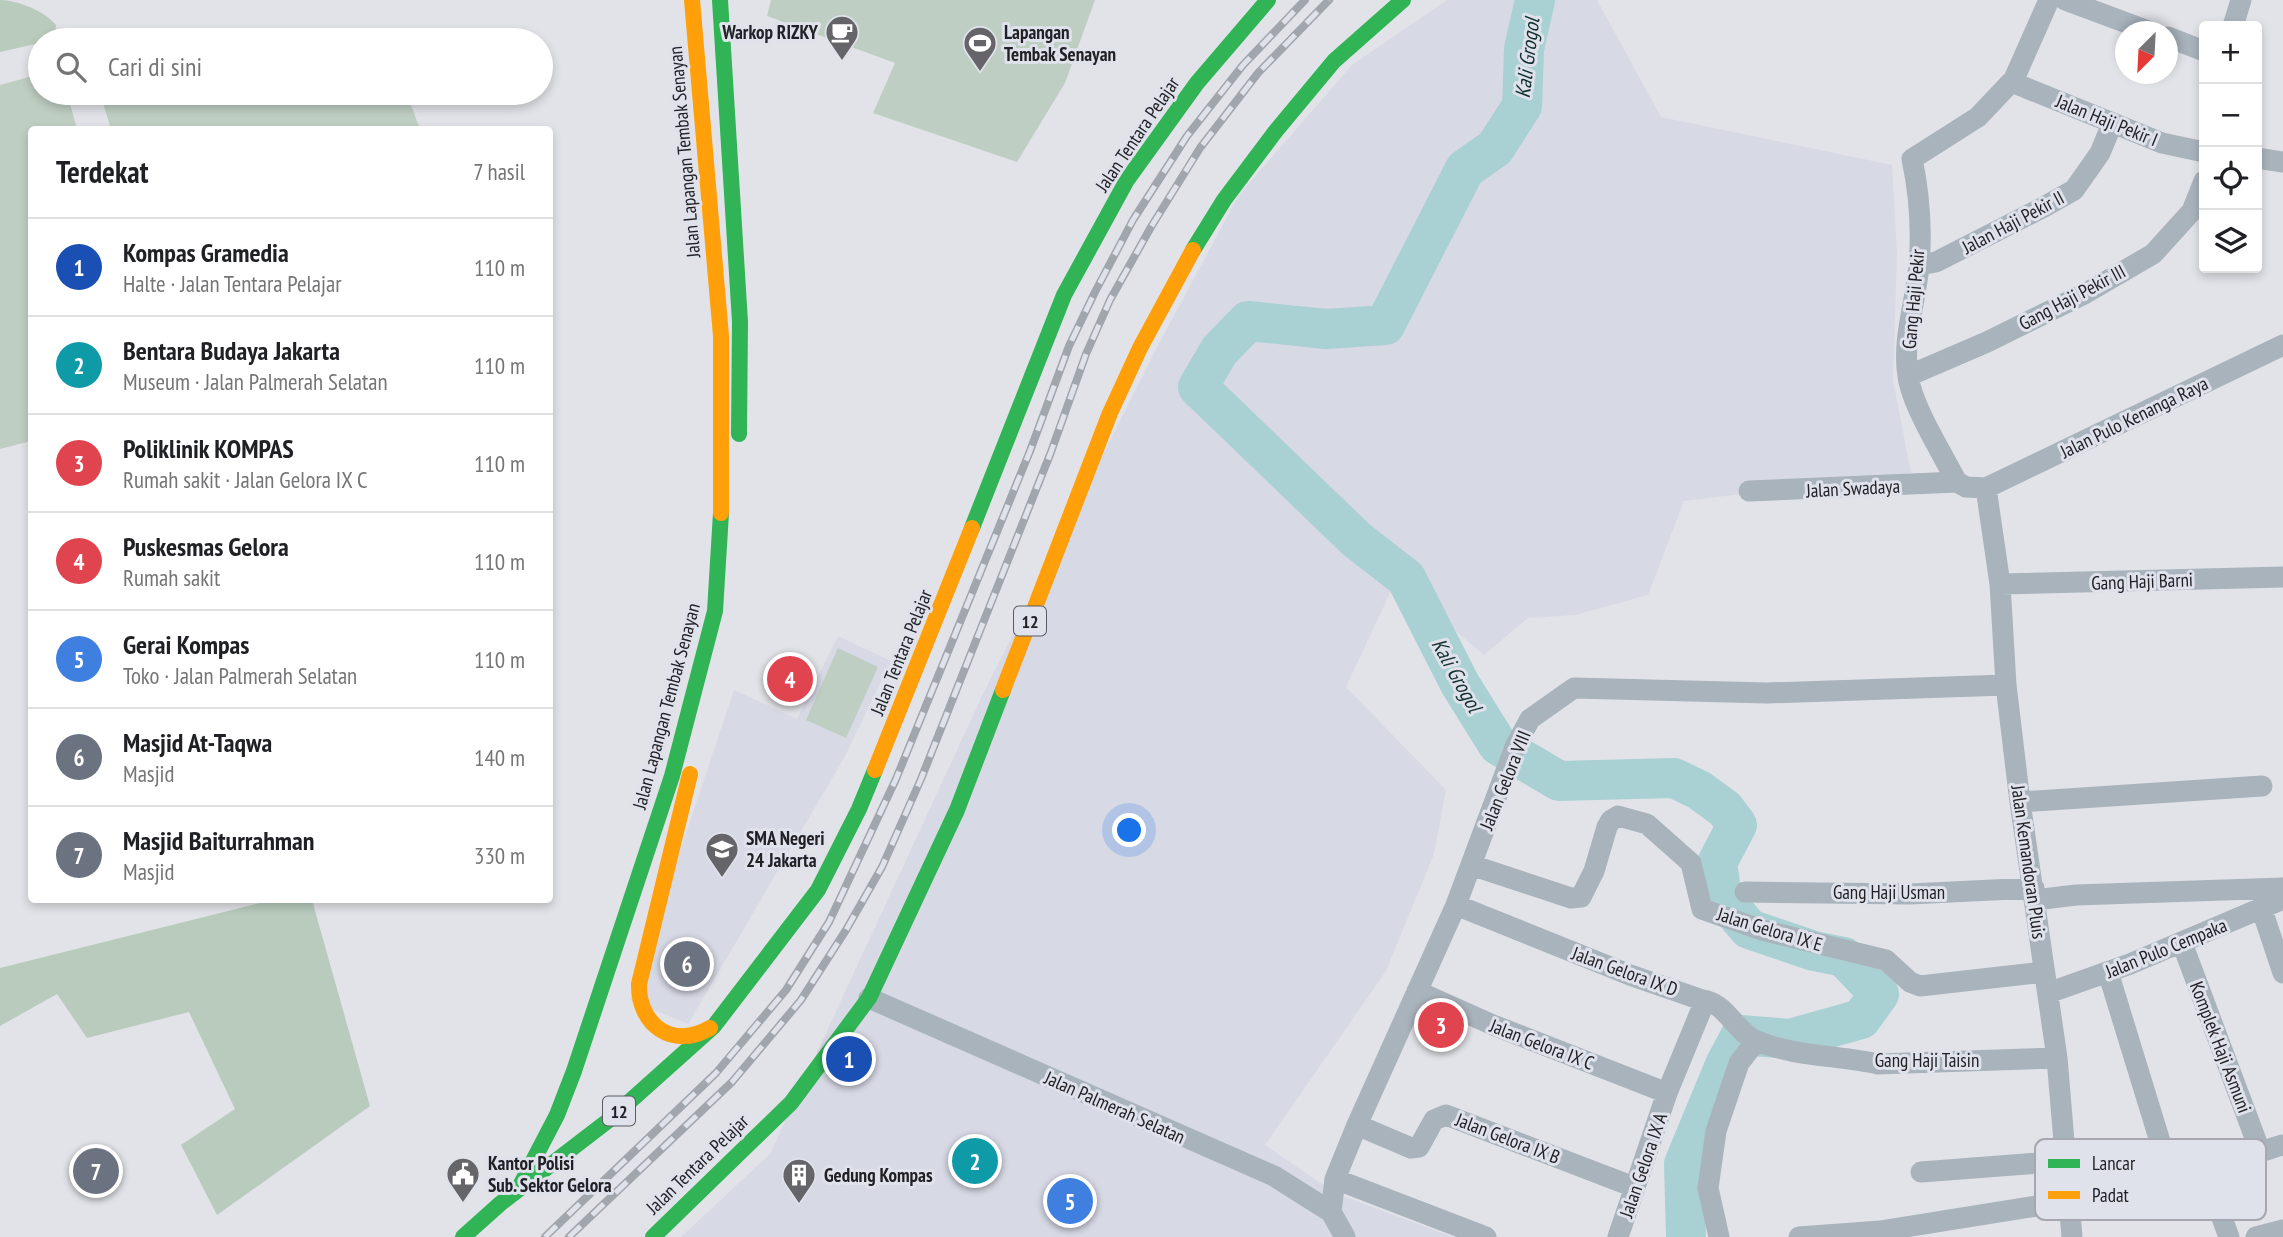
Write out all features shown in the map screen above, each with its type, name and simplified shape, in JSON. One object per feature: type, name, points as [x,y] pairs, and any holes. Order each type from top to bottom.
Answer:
[{"type":"main road","name":"Jalan Lapangan Tembak Senayan","points":[[518,1190],[557,1115],[573,1071],[671,776],[715,611],[721,517],[721,337],[692,0]]},
{"type":"main road","points":[[720,0],[740,322],[739,454]]},
{"type":"main road","name":"Jalan Tentara Pelajar","points":[[463,1237],[518,1190],[609,1120],[714,1026],[818,890],[859,809],[924,652],[1064,295],[1127,180],[1197,83],[1268,0]]},
{"type":"main road","name":"Jalan Tentara Pelajar","points":[[653,1237],[791,1103],[869,998],[957,810],[1111,413],[1140,348],[1179,272],[1224,200],[1275,132],[1334,61],[1403,0]]},
{"type":"main road","name":"Jalan Lapangan Tembak Senayan","points":[[719,661],[730,614],[734,573]]},
{"type":"main road","points":[[695,755],[639,984],[639,1003],[648,1020],[661,1030],[678,1037],[695,1036],[714,1026]]},
{"type":"street","points":[[2014,79],[2049,0]]},
{"type":"street","points":[[2065,0],[2121,21]]},
{"type":"street","points":[[2235,21],[2241,0]]},
{"type":"street","points":[[2178,41],[2199,49]]},
{"type":"street","name":"Jalan Haji Pekir I","points":[[2014,79],[2019,85],[2112,124],[2162,143],[2199,151]]},
{"type":"street","name":"Gang Haji Pekir","points":[[1957,482],[1928,428],[1908,376],[1909,326],[1919,265],[1919,199],[1912,159],[1978,117],[2014,79]]},
{"type":"street","name":"Jalan Haji Pekir II","points":[[1919,265],[1936,262],[2074,190],[2100,153],[2112,124]]},
{"type":"street","points":[[2262,159],[2283,162]]},
{"type":"street","name":"Gang Haji Pekir III","points":[[1908,376],[1987,342],[2086,293],[2153,254],[2192,211],[2199,194]]},
{"type":"street","name":"Jalan Pulo Kenanga Raya","points":[[1986,488],[2283,345]]},
{"type":"street","points":[[1957,482],[1966,487],[1986,488]]},
{"type":"street","name":"Jalan Swadaya","points":[[1749,491],[1957,482]]},
{"type":"street","name":"Jalan Kemandoran Pluis","points":[[1986,488],[2000,584],[2006,685],[2057,1058],[2063,1139]]},
{"type":"street","name":"Gang Haji Barni","points":[[2000,584],[2283,577]]},
{"type":"street","name":"Jalan Gelora VIII","points":[[1331,1212],[1335,1180],[1357,1125],[1456,905],[1512,756],[1530,719],[1574,688],[1767,693],[2006,685]]},
{"type":"street","points":[[2020,802],[2262,786]]},
{"type":"street","name":"Jalan Gelora IX E","points":[[1471,865],[1571,898],[1581,897],[1594,871],[1611,820],[1618,816],[1630,818],[1647,824],[1691,863],[1703,909],[1762,930],[1886,960],[1910,982],[1920,986],[2046,983]]},
{"type":"street","name":"Jalan Pulo Cempaka","points":[[2034,894],[2283,888]]},
{"type":"street","name":"Gang Haji Usman","points":[[1745,892],[2034,894]]},
{"type":"street","name":"Jalan Pulo Cempaka","points":[[2046,983],[2108,972],[2283,899]]},
{"type":"street","name":"Jalan Gelora IX D","points":[[1456,905],[1630,975],[1702,1000],[1702,1008],[1667,1093]]},
{"type":"street","points":[[2261,907],[2283,973]]},
{"type":"street","name":"Komplek Haji Asmuni","points":[[2182,943],[2256,1139]]},
{"type":"street","points":[[2108,972],[2159,1139]]},
{"type":"street","name":"Jalan Gelora IX C","points":[[1417,991],[1493,1026],[1667,1093]]},
{"type":"street","name":"Jalan Palmerah Selatan","points":[[869,998],[1274,1176],[1331,1212],[1345,1237]]},
{"type":"street","points":[[1702,1000],[1714,1004],[1749,1036],[1716,1131],[1708,1188],[1718,1237]]},
{"type":"street","name":"Gang Haji Taisin","points":[[1749,1036],[1797,1054],[1852,1058],[1878,1064],[2057,1058]]},
{"type":"street","name":"Jalan Gelora IX A","points":[[1618,1237],[1667,1093]]},
{"type":"street","name":"Jalan Gelora IX B","points":[[1357,1125],[1411,1148],[1419,1147],[1434,1120],[1447,1115],[1634,1187]]},
{"type":"street","points":[[2266,1149],[2283,1145]]},
{"type":"street","points":[[1921,1172],[2035,1163]]},
{"type":"street","points":[[1335,1180],[1486,1237]]},
{"type":"street","points":[[1799,1237],[1880,1231],[2035,1206]]},
{"type":"street","points":[[2223,1220],[2229,1237]]},
{"type":"street","points":[[2256,1237],[2283,1230]]},
{"type":"shaded area","points":[[1447,0],[1597,0],[1661,117],[1892,165],[1897,253],[1893,380],[1911,473],[1684,501],[1648,595],[1575,615],[1528,618],[1484,655],[1396,580],[1346,687],[1446,790],[1434,854],[1386,971],[1265,1145],[1335,1193],[1453,1237],[681,1237],[770,1154],[982,696],[1158,345],[1239,195],[1352,65]]},
{"type":"shaded area","name":"SMA Negeri 24 Jakarta","points":[[838,636],[891,661],[844,758],[688,1024],[630,1000],[734,690],[797,719]]},
{"type":"green space","points":[[0,0],[22,4],[38,11],[56,25],[56,28],[28,28],[28,46],[0,52]]},
{"type":"green space","name":"Lapangan Tembak Senayan","points":[[771,0],[1095,0],[1065,83],[1017,162],[873,113],[895,63],[767,16]]},
{"type":"green space","points":[[28,77],[28,105],[70,105],[76,126],[28,126],[28,442],[0,449],[0,85]]},
{"type":"green space","points":[[104,105],[411,105],[419,126],[110,126]]},
{"type":"green space","points":[[838,648],[878,667],[846,738],[806,720]]},
{"type":"green space","points":[[260,903],[313,903],[370,1106],[217,1215],[181,1145],[235,1109],[189,1012],[87,1038],[57,994],[0,1026],[0,968]]},
{"type":"waterway","name":"Kali Grogol","points":[[1535,0],[1524,49],[1522,106],[1495,148],[1465,169],[1385,325],[1326,329],[1248,321],[1219,351],[1198,387],[1357,540],[1406,578],[1460,684],[1498,745],[1559,781],[1674,778],[1699,790],[1725,809],[1737,825],[1717,863],[1722,897],[1749,929],[1814,951],[1844,957],[1879,994],[1861,1019],[1790,1039],[1741,1035],[1725,1065],[1684,1164],[1686,1237]]},
{"type":"railway","points":[[545,1237],[716,1073],[786,990],[829,922],[896,779],[1030,451],[1069,346],[1095,292],[1133,220],[1187,136],[1243,65],[1305,0]]},
{"type":"railway","points":[[569,1237],[732,1082],[801,1000],[846,930],[882,867],[921,779],[1051,452],[1086,354],[1110,300],[1200,148],[1258,73],[1329,0]]},
{"type":"traffic: fast","points":[[720,0],[740,322],[739,434]]},
{"type":"traffic: fast","points":[[972,528],[1064,295],[1127,180],[1197,83],[1268,0]]},
{"type":"traffic: fast","points":[[1193,250],[1224,200],[1275,132],[1334,61],[1403,0]]},
{"type":"traffic: fast","points":[[521,1184],[557,1115],[574,1071],[672,776],[715,611],[721,513]]},
{"type":"traffic: fast","points":[[653,1237],[791,1103],[869,998],[957,810],[1003,690]]},
{"type":"traffic: fast","points":[[463,1237],[501,1203],[609,1120],[714,1026],[818,890],[859,809],[875,770]]},
{"type":"traffic: slow","points":[[692,0],[721,336],[721,513]]},
{"type":"traffic: slow","points":[[1003,690],[1110,413],[1140,348],[1193,250]]},
{"type":"traffic: slow","points":[[875,770],[972,528]]},
{"type":"traffic: slow","points":[[690,774],[639,984],[640,999],[651,1022],[671,1035],[696,1034],[710,1028]]},
{"type":"place","name":"Warkop RIZKY","points":[[842,62]]},
{"type":"place","name":"Lapangan Tembak Senayan","points":[[980,73]]},
{"type":"place","name":"Puskesmas Gelora","points":[[790,679]]},
{"type":"place","name":"SMA Negeri 24 Jakarta","points":[[722,879]]},
{"type":"place","name":"Masjid At-Taqwa","points":[[687,964]]},
{"type":"place","name":"Poliklinik KOMPAS","points":[[1441,1025]]},
{"type":"place","name":"Kompas Gramedia","points":[[849,1059]]},
{"type":"place","name":"Bentara Budaya Jakarta","points":[[975,1161]]},
{"type":"place","name":"Masjid Baiturrahman","points":[[96,1171]]},
{"type":"place","name":"Gerai Kompas","points":[[1070,1201]]},
{"type":"place","name":"Kantor Polisi Sub. Sektor Gelora","points":[[463,1204]]},
{"type":"place","name":"Gedung Kompas","points":[[799,1205]]}]
